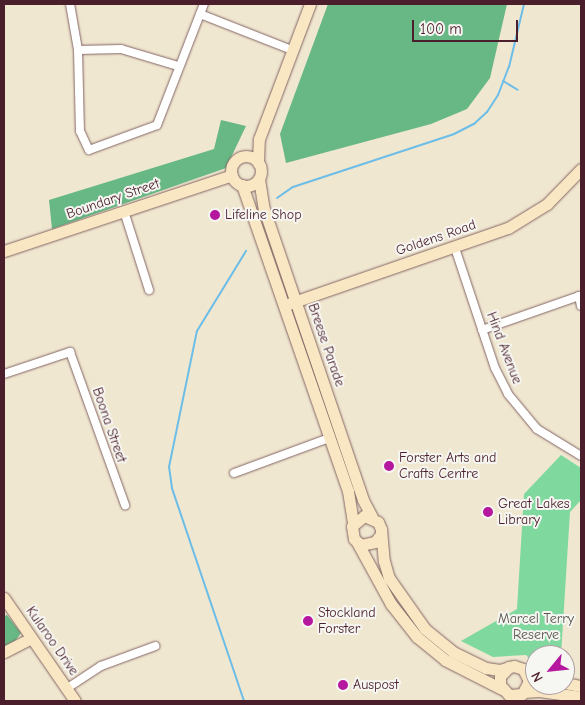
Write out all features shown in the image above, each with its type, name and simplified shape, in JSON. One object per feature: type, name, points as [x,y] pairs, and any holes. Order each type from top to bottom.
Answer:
[{"type":"main road","points":[[258,139],[259,179],[251,185],[242,185],[232,175],[235,162],[258,139],[310,4]]},
{"type":"main road","points":[[242,157],[258,162]]},
{"type":"main road","name":"Goldens Road","points":[[290,304],[454,248],[526,218],[553,198],[581,169]]},
{"type":"main road","name":"Boundary Street","points":[[4,252],[232,175]]},
{"type":"main road","name":"Breese Parade","points":[[259,179],[264,209],[290,304],[348,491],[353,523]]},
{"type":"main road","name":"Breese Parade","points":[[242,185],[290,304],[357,484],[372,517]]},
{"type":"main road","points":[[525,670],[519,667],[492,669],[469,661],[425,629],[389,578],[380,534],[380,525],[372,517],[364,516],[353,523],[352,535],[390,604],[417,637],[445,660],[514,696],[524,692],[539,691],[581,698]]},
{"type":"main road","points":[[357,542],[371,544],[380,534]]},
{"type":"main road","name":"Kularoo Drive","points":[[4,598],[75,701]]},
{"type":"main road","points":[[4,652],[31,638]]},
{"type":"main road","points":[[502,689],[500,676],[509,667]]},
{"type":"street","points":[[70,4],[78,50],[80,131],[89,150],[157,125],[178,66],[204,4]]},
{"type":"street","points":[[200,14],[292,50]]},
{"type":"street","points":[[78,50],[121,49],[178,66]]},
{"type":"street","points":[[124,211],[149,290]]},
{"type":"street","name":"Hind Avenue","points":[[454,248],[500,380],[518,409],[546,436],[581,456]]},
{"type":"street","points":[[482,330],[579,296],[581,306]]},
{"type":"street","name":"Boona Street","points":[[4,374],[70,352],[125,506]]},
{"type":"street","points":[[234,473],[330,438]]},
{"type":"street","points":[[66,689],[101,666],[155,646]]},
{"type":"green space","points":[[328,4],[507,4],[490,78],[467,109],[431,124],[286,163],[280,134]]},
{"type":"green space","points":[[221,120],[246,126],[226,168],[52,229],[49,200],[214,149]]},
{"type":"green space","name":"Marcel Terry Reserve","points":[[561,455],[581,468],[581,500],[570,512],[562,645],[525,645],[525,655],[493,657],[461,641],[517,609],[524,494]]},
{"type":"green space","points":[[7,615],[21,633],[16,640],[4,647],[4,616]]},
{"type":"waterway","points":[[277,198],[293,187],[454,134],[474,124],[487,112],[498,95],[509,67],[524,4]]},
{"type":"waterway","points":[[503,81],[518,90]]},
{"type":"waterway","points":[[244,701],[172,488],[169,467],[197,331],[246,251]]},
{"type":"place","name":"Lifeline Shop","points":[[215,215]]},
{"type":"place","name":"Forster Arts and Crafts Centre","points":[[389,466]]},
{"type":"place","name":"Great Lakes Library","points":[[488,512]]},
{"type":"place","name":"Stockland Forster","points":[[308,621]]},
{"type":"place","name":"Auspost","points":[[343,685]]}]
